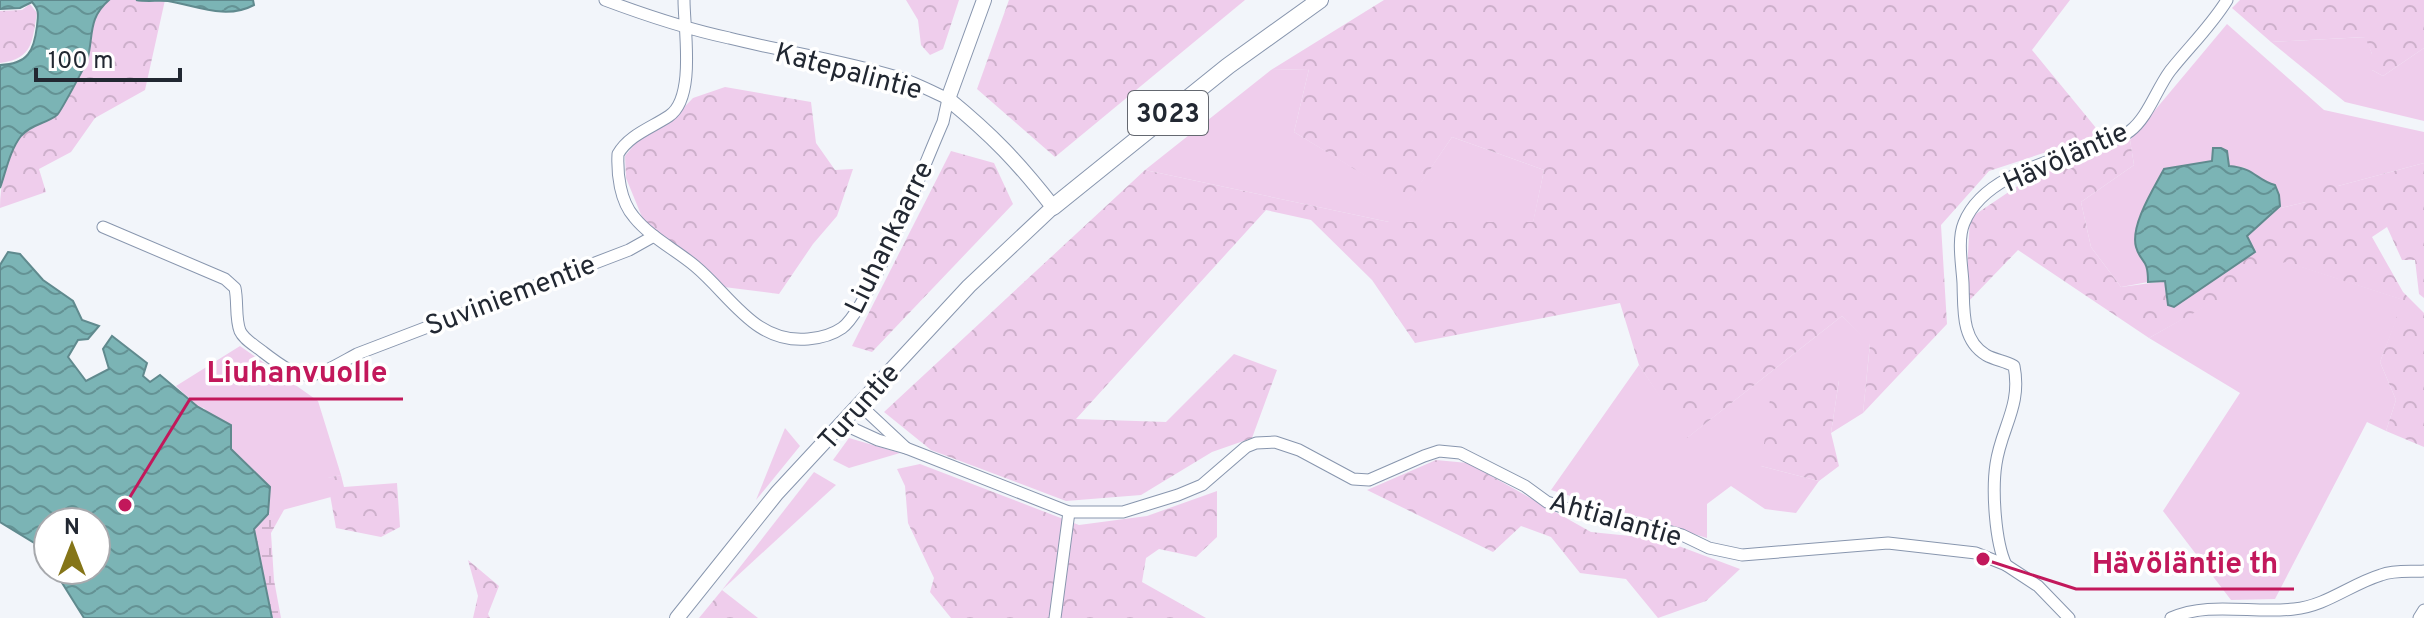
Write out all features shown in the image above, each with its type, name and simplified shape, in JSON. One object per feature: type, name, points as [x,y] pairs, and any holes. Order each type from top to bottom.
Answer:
[{"type":"highway","name":"3023","points":[[1053,207],[1215,76],[1320,0]]},
{"type":"main road","points":[[948,99],[984,0]]},
{"type":"main road","name":"Katepalintie","points":[[948,99],[1020,163],[1053,207]]},
{"type":"main road","name":"Turuntie","points":[[677,618],[777,493],[969,286],[1053,207]]},
{"type":"street","name":"Katepalintie","points":[[605,0],[684,27],[900,78],[948,99]]},
{"type":"street","points":[[684,0],[684,27]]},
{"type":"street","name":"Hävöläntie","points":[[2006,565],[1997,540],[1995,466],[2016,402],[2017,381],[2014,366],[1978,349],[1967,332],[1961,237],[1964,223],[1982,196],[2003,182],[2060,157],[2118,139],[2130,131],[2140,121],[2169,74],[2227,0]]},
{"type":"street","name":"Liuhankaarre","points":[[684,27],[686,69],[679,105],[671,115],[632,138],[618,154],[618,179],[633,216],[702,273],[758,328],[773,335],[796,340],[818,338],[840,329],[851,320],[898,225],[943,122],[948,99]]},
{"type":"street","name":"Suviniementie","points":[[103,227],[225,279],[235,288],[239,328],[243,336],[280,365],[303,377],[317,375],[357,354],[629,250],[654,236]]},
{"type":"street","name":"Ahtialantie","points":[[860,405],[906,448]]},
{"type":"street","name":"Ahtialantie","points":[[843,424],[1069,512],[1138,509],[1202,485],[1246,447],[1256,443],[1275,442],[1299,450],[1353,479],[1369,480],[1432,453],[1460,453],[1525,486],[1547,502],[1580,513],[1667,531],[1724,553],[1742,555],[1888,543],[1981,554],[2006,565],[2038,586],[2069,618]]},
{"type":"street","points":[[1055,618],[1069,512]]},
{"type":"street","points":[[1981,554],[1997,540]]},
{"type":"street","points":[[2171,618],[2204,609],[2297,609],[2328,599],[2382,574],[2424,571]]},
{"type":"street","points":[[2419,618],[2424,610]]},
{"type":"green space","points":[[109,0],[165,0],[145,90],[95,118],[71,152],[39,169],[46,192],[0,208],[5,171],[15,145],[25,131],[51,117],[68,97],[82,68],[96,17]]},
{"type":"green space","points":[[906,0],[959,0],[943,49],[930,55],[921,45],[918,20]]},
{"type":"green space","points":[[1009,0],[1245,0],[1055,157],[977,89]]},
{"type":"green space","points":[[1384,0],[2070,0],[2032,50],[2101,134],[1989,171],[1941,225],[1947,324],[1863,413],[1870,344],[1842,316],[1687,438],[1639,365],[1620,303],[1415,343],[1372,280],[1311,220],[1266,210],[1076,419],[1166,422],[1234,354],[1277,370],[1252,438],[1212,452],[1141,495],[1066,501],[931,450],[884,412],[1145,170],[1389,222],[1533,222],[1544,170],[1452,137],[1408,202],[1294,132],[1309,69],[1271,70]]},
{"type":"green space","points":[[2240,0],[2424,0],[2424,48],[2383,76],[2372,70],[2372,54],[2365,37],[2271,42],[2232,8]]},
{"type":"green space","points":[[30,4],[37,13],[29,47],[19,57],[0,63],[0,11],[22,10]]},
{"type":"green space","points":[[2227,24],[2324,110],[2424,132],[2424,163],[2338,186],[2306,202],[2273,210],[2266,183],[2243,167],[2229,167],[2212,161],[2164,169],[2136,228],[2136,247],[2146,264],[2148,282],[2121,287],[2091,247],[2081,202],[2134,165],[2130,140]]},
{"type":"green space","points":[[2366,37],[2372,54],[2372,70],[2383,76],[2424,48],[2424,121],[2345,102],[2271,42]]},
{"type":"green space","points":[[1309,69],[1294,132],[1408,201],[1452,137],[1544,170],[1533,223],[1389,222],[1145,170],[1271,70]]},
{"type":"green space","points":[[725,87],[811,102],[816,143],[835,170],[853,169],[837,216],[813,244],[779,294],[724,287],[644,222],[626,178],[625,156],[639,139],[671,121],[693,98]]},
{"type":"green space","points":[[2130,140],[2134,165],[2081,202],[2091,247],[2121,287],[2166,281],[2168,304],[2254,252],[2246,236],[2273,210],[2306,202],[2303,184],[2316,174],[2338,186],[2424,163],[2424,298],[2419,294],[2415,260],[2402,260],[2387,227],[2372,237],[2403,292],[2424,313],[2424,447],[2386,431],[2396,400],[2380,362],[2403,300],[2285,262],[2149,338],[2018,250],[1965,305],[1970,218],[2028,179]]},
{"type":"green space","points":[[951,151],[994,163],[1013,204],[872,352],[852,346]]},
{"type":"green space","points":[[2284,261],[2404,300],[2380,362],[2396,400],[2386,431],[2367,422],[2275,599],[2231,600],[2163,511],[2240,393],[2149,338]]},
{"type":"green space","points":[[1842,316],[1870,343],[1863,413],[1831,433],[1839,380],[1761,466],[1819,481],[1796,513],[1765,509],[1731,486],[1707,504],[1707,538],[1551,490],[1639,365],[1688,437]]},
{"type":"green space","points":[[240,346],[318,401],[341,475],[328,478],[331,497],[268,514],[270,487],[231,449],[204,408],[198,407],[176,386]]},
{"type":"green space","points":[[1789,380],[1839,380],[1831,433],[1839,466],[1819,481],[1761,466],[1770,399]]},
{"type":"green space","points":[[785,428],[800,446],[756,500]]},
{"type":"green space","points":[[849,438],[900,453],[849,468],[833,460]]},
{"type":"green space","points":[[1436,460],[1468,463],[1591,532],[1660,539],[1740,569],[1706,601],[1658,618],[1626,579],[1580,573],[1551,537],[1521,526],[1493,552],[1367,490]]},
{"type":"green space","points":[[920,464],[1079,525],[1147,516],[1217,491],[1217,537],[1196,557],[1159,549],[1146,558],[1142,582],[1206,618],[951,618],[930,592],[934,578],[908,523],[905,486],[897,469]]},
{"type":"green space","points":[[814,472],[836,485],[722,590]]},
{"type":"green space","points":[[341,475],[344,487],[397,483],[400,527],[381,537],[336,528],[327,478]]},
{"type":"green space","points":[[285,508],[271,533],[274,580],[281,618],[272,618],[254,529],[268,514]]},
{"type":"green space","points":[[468,560],[499,586],[488,614],[490,618],[473,618],[478,596]]},
{"type":"green space","points":[[722,590],[758,618],[699,618]]},
{"type":"water","points":[[0,0],[109,0],[97,14],[87,61],[63,106],[57,115],[21,136],[11,154],[0,188],[0,65],[17,62],[28,54],[36,35],[38,16],[32,2],[20,8],[0,9]]},
{"type":"water","points":[[136,0],[253,0],[254,5],[222,12],[168,1]]},
{"type":"water","points":[[2213,148],[2227,151],[2229,166],[2244,169],[2275,185],[2280,206],[2247,236],[2255,252],[2174,307],[2168,305],[2165,281],[2148,282],[2146,264],[2136,247],[2136,228],[2164,169],[2212,161]]},
{"type":"water","points":[[8,252],[20,254],[43,280],[73,301],[82,320],[99,326],[88,339],[78,340],[68,357],[86,381],[109,369],[103,349],[112,336],[147,363],[143,376],[150,382],[160,375],[198,407],[231,425],[231,449],[270,487],[268,514],[254,529],[272,618],[84,618],[64,586],[112,586],[112,506],[32,506],[32,542],[0,522],[0,265]]},
{"type":"place","name":"Liuhanvuolle","points":[[125,505]]},
{"type":"place","name":"Hävöläntie th","points":[[1983,559]]}]
